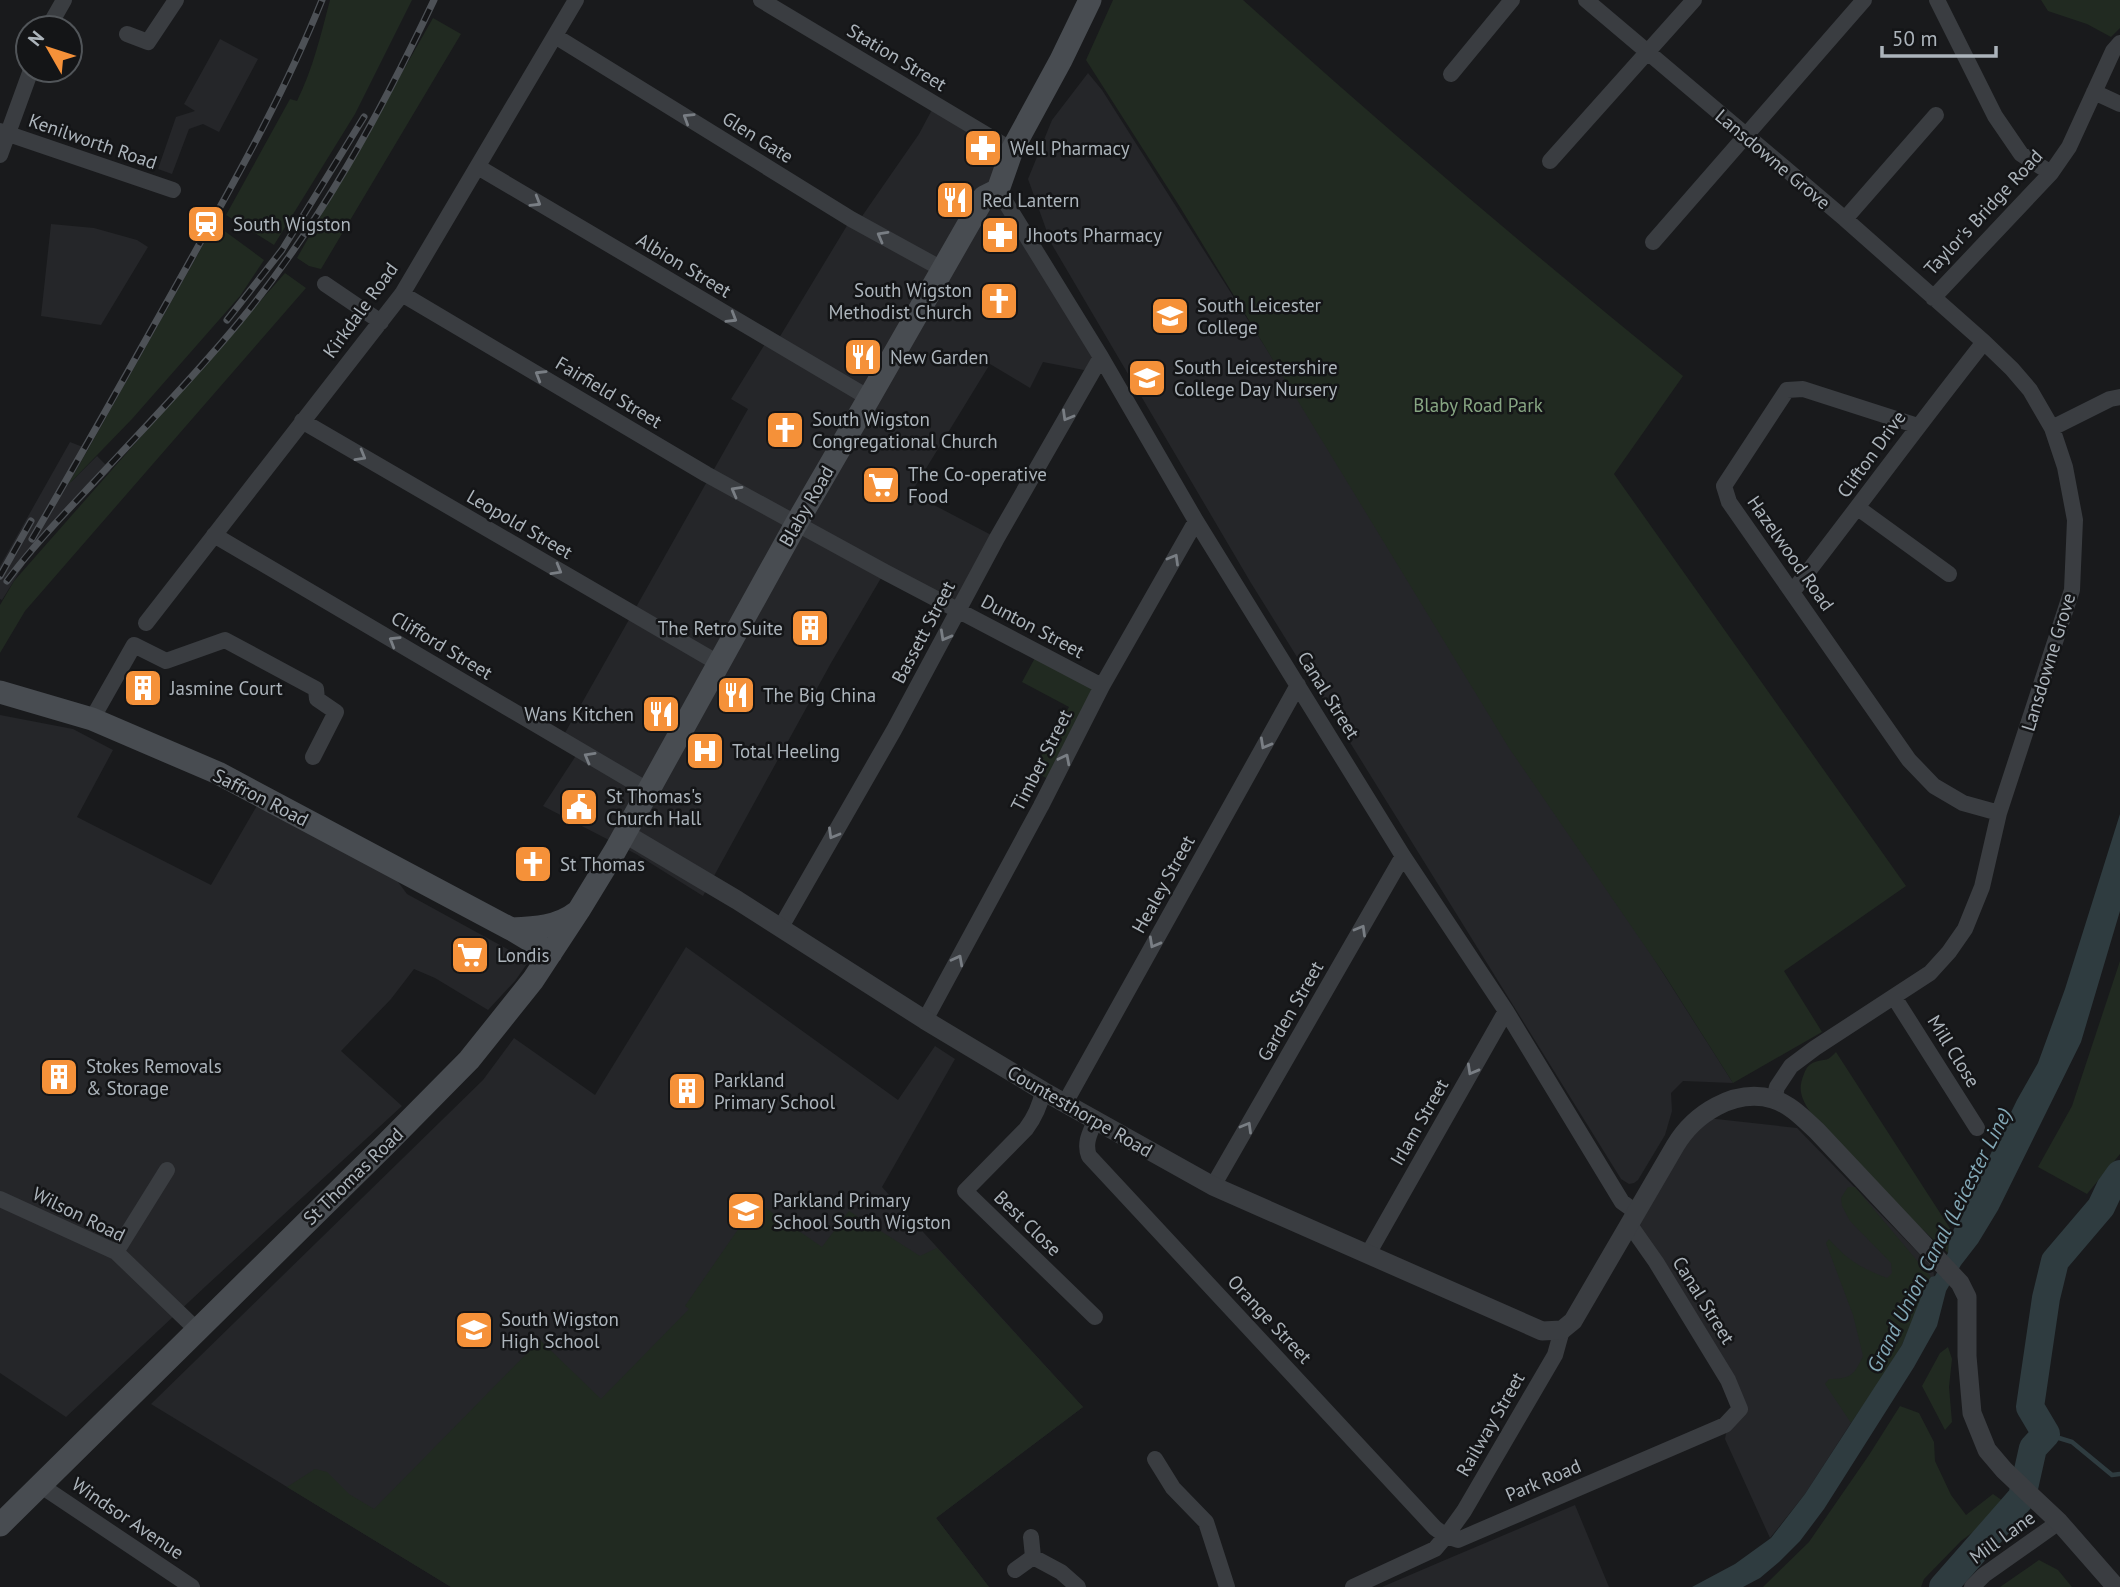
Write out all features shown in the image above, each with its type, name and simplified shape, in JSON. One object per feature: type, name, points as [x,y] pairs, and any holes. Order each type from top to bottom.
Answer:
[{"type":"main road","name":"Blaby Road","points":[[624,833],[942,269],[984,197],[998,190],[1012,150],[1090,0]]},
{"type":"main road","name":"Saffron Road","points":[[0,692],[92,719],[218,774],[511,929],[551,953]]},
{"type":"main road","name":"St Thomas Road","points":[[0,1525],[469,1060],[533,980],[579,910],[624,833]]},
{"type":"main road","points":[[511,929],[552,925],[569,918],[579,910]]},
{"type":"street","points":[[127,34],[148,42],[176,0]]},
{"type":"street","name":"Kirkdale Road","points":[[146,623],[402,294],[576,0]]},
{"type":"street","name":"Station Street","points":[[761,0],[1012,150]]},
{"type":"street","points":[[1451,74],[1512,0]]},
{"type":"street","name":"Lansdowne Grove","points":[[1586,0],[1845,219],[1984,342],[2030,390],[2052,428],[2066,467],[2075,520],[2072,590],[2000,813],[1982,887],[1965,929],[1930,974],[1791,1066],[1777,1087],[1774,1099]]},
{"type":"street","points":[[1550,161],[1694,0]]},
{"type":"street","points":[[1653,242],[1864,0]]},
{"type":"street","points":[[1937,0],[1995,116],[2021,154],[2050,173]]},
{"type":"street","name":"Glen Gate","points":[[555,36],[851,219],[942,269]]},
{"type":"street","name":"Taylor's Bridge Road","points":[[1933,298],[2050,173],[2069,147],[2113,51],[2120,43]]},
{"type":"street","points":[[0,155],[3,133],[25,84]]},
{"type":"street","points":[[2094,92],[2120,104]]},
{"type":"street","points":[[1845,219],[1936,115]]},
{"type":"street","name":"Kenilworth Road","points":[[3,133],[173,190]]},
{"type":"street","name":"Albion Street","points":[[478,167],[869,398]]},
{"type":"street","name":"Canal Street","points":[[998,190],[1101,356],[1196,521],[1403,856],[1506,1011],[1633,1218],[1737,1399]]},
{"type":"street","points":[[325,284],[381,322]]},
{"type":"street","name":"Fairfield Street","points":[[402,294],[706,474],[796,524]]},
{"type":"street","name":"Clifton Drive","points":[[1793,591],[1984,342]]},
{"type":"street","name":"Bassett Street","points":[[781,927],[894,730],[997,538],[1101,356]]},
{"type":"street","name":"Hazelwood Road","points":[[1918,426],[1803,389],[1787,390],[1724,486],[1729,502],[1909,760],[1934,786],[1963,803],[2000,813]]},
{"type":"street","points":[[2052,428],[2110,399],[2120,397]]},
{"type":"street","name":"Leopold Street","points":[[302,421],[718,663]]},
{"type":"street","points":[[1858,508],[1949,574]]},
{"type":"street","name":"Timber Street","points":[[926,1020],[1102,686],[1196,521]]},
{"type":"street","name":"Dunton Street","points":[[796,524],[1102,686]]},
{"type":"street","name":"Clifford Street","points":[[214,535],[649,791]]},
{"type":"street","points":[[92,719],[134,645],[166,661],[225,640],[316,690],[317,699],[336,712],[313,757]]},
{"type":"street","name":"Healey Street","points":[[1065,1103],[1298,685]]},
{"type":"street","name":"Countesthorpe Road","points":[[624,833],[781,927],[1043,1091],[1213,1186],[1542,1331],[1562,1330]]},
{"type":"street","name":"Garden Street","points":[[1213,1186],[1403,856]]},
{"type":"street","name":"Mill Close","points":[[1895,997],[1978,1128]]},
{"type":"street","name":"Irlam Street","points":[[1368,1254],[1506,1011]]},
{"type":"street","name":"Best Close","points":[[1043,1091],[1033,1121],[965,1191],[1095,1317]]},
{"type":"street","points":[[1562,1330],[1573,1321],[1680,1138],[1694,1121],[1713,1107],[1733,1100],[1749,1097],[1774,1099],[1796,1112],[1817,1131],[1960,1283],[1967,1297],[1967,1356],[1972,1413],[1987,1450],[2004,1470],[2059,1522],[2116,1587]]},
{"type":"street","name":"Orange Street","points":[[1095,1121],[1087,1140],[1089,1156],[1435,1528],[1446,1536]]},
{"type":"street","points":[[116,1252],[167,1170]]},
{"type":"street","name":"Wilson Road","points":[[0,1199],[116,1252],[197,1330]]},
{"type":"street","name":"Railway Street","points":[[1446,1536],[1555,1355],[1562,1330]]},
{"type":"street","name":"Park Road","points":[[1353,1587],[1435,1549],[1446,1536],[1458,1540],[1725,1425],[1740,1409],[1737,1399]]},
{"type":"street","points":[[1155,1459],[1173,1488],[1206,1522],[1227,1587]]},
{"type":"street","name":"Windsor Avenue","points":[[40,1485],[192,1587]]},
{"type":"street","name":"Mill Lane","points":[[1972,1587],[1984,1575],[2059,1522]]},
{"type":"street","points":[[1031,1537],[1033,1557]]},
{"type":"street","points":[[1015,1570],[1033,1557]]},
{"type":"street","points":[[1033,1557],[1061,1572],[1078,1587]]},
{"type":"shaded area","points":[[220,39],[258,59],[219,132],[203,124],[189,129],[172,174],[158,169],[176,117],[195,111],[184,104]]},
{"type":"shaded area","points":[[1088,73],[1102,90],[1733,1083],[1683,1081],[1671,1093],[1672,1111],[1665,1135],[1634,1183],[1629,1184],[1621,1179],[1251,583],[1051,243],[1028,179],[1052,120]]},
{"type":"shaded area","points":[[935,104],[1012,150],[998,190],[1101,357],[1084,370],[1043,362],[1030,388],[990,364],[911,493],[997,538],[959,611],[884,573],[831,663],[703,896],[636,854],[543,806],[579,751],[561,740],[748,409],[731,399],[768,339],[776,343],[851,219],[858,222],[919,134]]},
{"type":"shaded area","points":[[51,224],[94,228],[137,240],[148,247],[101,325],[41,316]]},
{"type":"shaded area","points":[[70,442],[88,449],[71,482],[97,456],[111,470],[32,552],[2,600],[0,566]]},
{"type":"shaded area","points":[[0,715],[73,729],[113,750],[77,817],[211,885],[262,797],[378,855],[407,894],[529,961],[488,1010],[435,978],[414,969],[391,999],[341,1051],[402,1106],[66,1417],[0,1373]]},
{"type":"shaded area","points":[[2120,814],[2120,911],[2081,1042],[1998,1210],[1946,1291],[1937,1326],[1824,1509],[1800,1541],[1760,1578],[1743,1587],[1692,1587],[1735,1564],[1771,1538],[1805,1494],[1902,1345],[1927,1282],[1935,1276],[1948,1253],[1949,1239],[2038,1063],[2065,989]]},
{"type":"shaded area","name":"South Wigston High School","points":[[686,947],[898,1100],[935,1046],[955,1059],[882,1187],[1083,1407],[936,1518],[989,1587],[451,1587],[151,1404],[483,1080],[514,1038],[595,1095]]},
{"type":"shaded area","points":[[1698,1117],[1797,1128],[1933,1268],[1934,1276],[1860,1409],[1805,1494],[1770,1538],[1725,1439],[1732,1400],[1630,1225]]},
{"type":"shaded area","points":[[1575,1505],[1609,1587],[1382,1587],[1445,1560]]},
{"type":"green space","points":[[330,0],[412,0],[355,114],[274,245],[226,215],[290,99],[297,101],[303,89]]},
{"type":"green space","name":"Blaby Road Park","points":[[1113,0],[1243,0],[1460,191],[1683,376],[1614,474],[1906,886],[1784,971],[1822,1032],[1733,1083],[1664,974],[1509,748],[1180,207],[1086,60]]},
{"type":"green space","points":[[2041,0],[2120,0],[2120,28],[2111,37],[2087,24],[2048,11]]},
{"type":"green space","points":[[433,18],[461,34],[321,269],[309,266],[297,258]]},
{"type":"green space","points":[[215,224],[264,260],[240,296],[132,419],[68,485]]},
{"type":"green space","points":[[285,273],[306,288],[25,611],[0,653],[0,605],[14,581]]},
{"type":"green space","points":[[1036,656],[1101,691],[1050,780],[1033,771],[1069,707],[1022,682]]},
{"type":"green space","points":[[2120,961],[2120,1154],[2087,1194],[2038,1167],[2072,1106]]},
{"type":"green space","points":[[1836,1052],[1953,1233],[1949,1240],[1948,1253],[1895,1204],[1807,1107],[1801,1090],[1806,1070],[1811,1064],[1828,1059]]},
{"type":"green space","points":[[1848,1187],[1855,1187],[1931,1277],[1902,1345],[1851,1423],[1825,1384],[1829,1379],[1851,1375],[1863,1356],[1853,1315],[1826,1243],[1829,1239],[1848,1258],[1870,1271],[1887,1278],[1892,1273],[1891,1263],[1850,1221],[1842,1206],[1841,1198]]},
{"type":"green space","points":[[757,1202],[822,1247],[849,1211],[920,1256],[937,1248],[1083,1407],[936,1518],[989,1587],[451,1587],[287,1487],[315,1469],[327,1472],[349,1494],[374,1509],[540,1340],[601,1399],[689,1309],[685,1306]]},
{"type":"green space","points":[[1948,1347],[1952,1359],[1949,1387],[1952,1422],[1945,1430],[1922,1386],[1940,1353]]},
{"type":"green space","points":[[1900,1406],[1919,1413],[1934,1442],[1935,1461],[1951,1495],[1966,1515],[1993,1494],[2003,1501],[2001,1511],[1961,1541],[1924,1579],[1921,1587],[1763,1587],[1809,1542]]},
{"type":"green space","points":[[2039,1560],[2058,1570],[2072,1587],[2000,1587]]},
{"type":"waterway","points":[[1943,1587],[2022,1497],[2033,1448],[2046,1434],[2030,1407],[2046,1298],[2055,1261],[2101,1207],[2120,1174]]},
{"type":"waterway","points":[[2046,1434],[2072,1442],[2112,1475],[2120,1474]]},
{"type":"railway","points":[[32,539],[243,165],[293,68],[322,0]]},
{"type":"railway","points":[[7,581],[49,530],[205,362],[269,284],[347,167],[434,0]]},
{"type":"railway","points":[[227,320],[282,250],[364,117]]},
{"type":"railway","points":[[0,576],[31,521]]},
{"type":"place","name":"Well Pharmacy","points":[[983,148]]},
{"type":"place","name":"Red Lantern","points":[[955,200]]},
{"type":"place","name":"South Wigston","points":[[206,224]]},
{"type":"place","name":"Jhoots Pharmacy","points":[[1000,235]]},
{"type":"place","name":"South Wigston Methodist Church","points":[[999,301]]},
{"type":"place","name":"South Leicester College","points":[[1170,316]]},
{"type":"place","name":"New Garden","points":[[863,357]]},
{"type":"place","name":"South Leicestershire College Day Nursery","points":[[1147,378]]},
{"type":"place","name":"South Wigston Congregational Church","points":[[785,430]]},
{"type":"place","name":"The Co-operative Food","points":[[881,485]]},
{"type":"place","name":"The Retro Suite","points":[[810,628]]},
{"type":"place","name":"Jasmine Court","points":[[143,688]]},
{"type":"place","name":"The Big China","points":[[736,695]]},
{"type":"place","name":"Wans Kitchen","points":[[661,714]]},
{"type":"place","name":"Total Heeling","points":[[705,751]]},
{"type":"place","name":"St Thomas's Church Hall","points":[[579,807]]},
{"type":"place","name":"St Thomas","points":[[533,864]]},
{"type":"place","name":"Londis","points":[[470,955]]},
{"type":"place","name":"Stokes Removals & Storage","points":[[59,1077]]},
{"type":"place","name":"Parkland Primary School","points":[[687,1091]]},
{"type":"place","name":"Parkland Primary School South Wigston","points":[[746,1211]]},
{"type":"place","name":"South Wigston High School","points":[[474,1330]]},
{"type":"water label","name":"Grand Union Canal (Leicester Line)","points":[[1939,1240]]}]
